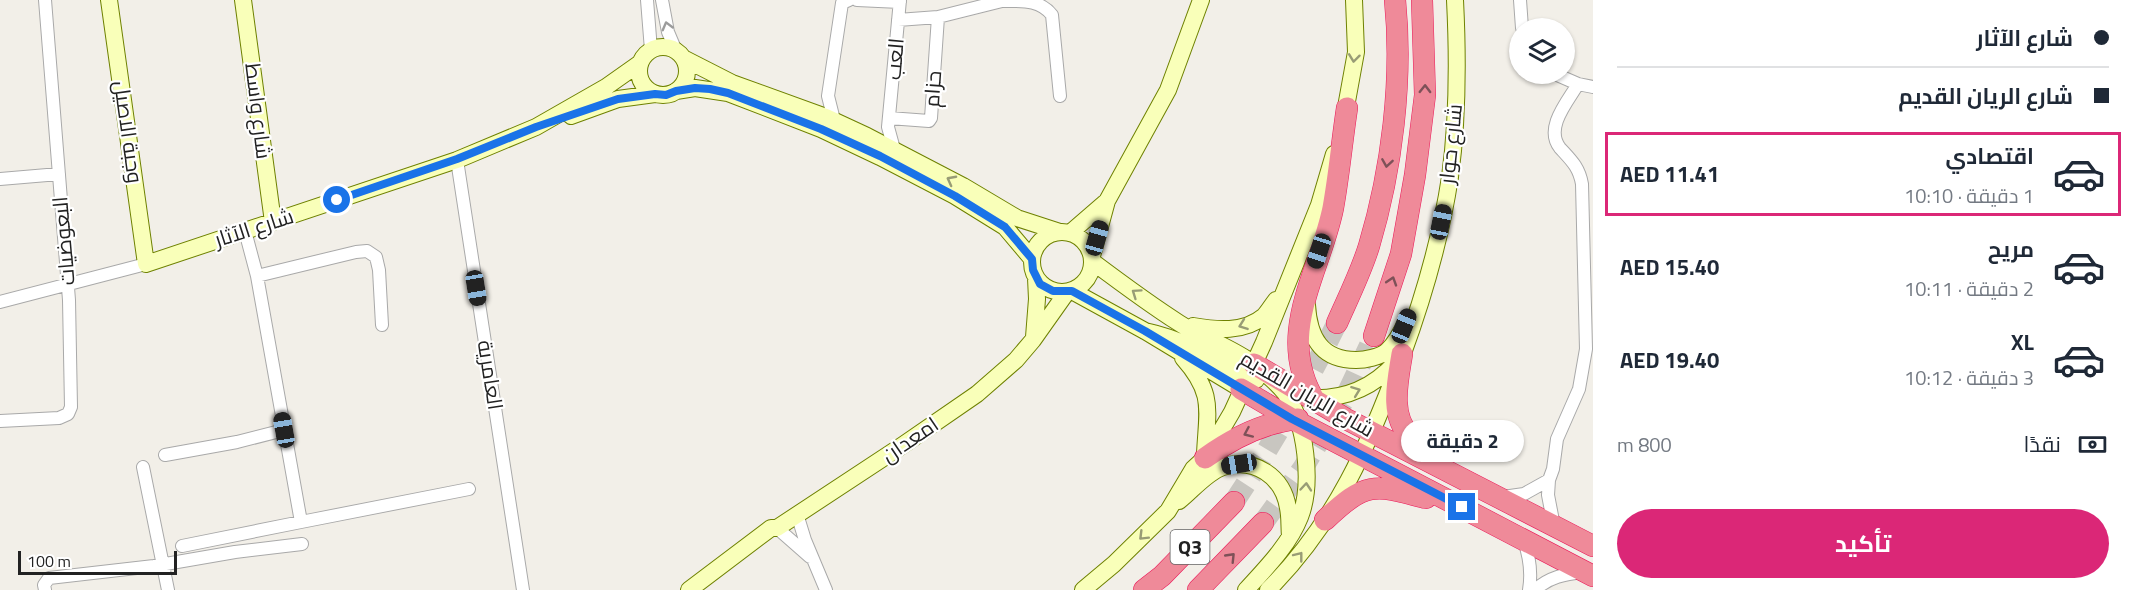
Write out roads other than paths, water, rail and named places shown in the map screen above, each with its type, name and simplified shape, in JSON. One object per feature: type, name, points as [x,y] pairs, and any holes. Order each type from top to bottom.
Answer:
[{"type":"highway","points":[[1337,323],[1369,247],[1386,169],[1397,91],[1395,0]]},
{"type":"highway","name":"شارع حوار","points":[[1374,336],[1401,254],[1415,175],[1425,95],[1422,0]]},
{"type":"highway","points":[[1313,398],[1306,383],[1299,348],[1299,320],[1333,209],[1347,108]]},
{"type":"highway","points":[[1402,354],[1397,408],[1402,426],[1410,436],[1473,484]]},
{"type":"highway","name":"شارع الريان القديم","points":[[1248,376],[1313,398],[1336,418],[1373,432],[1593,546]]},
{"type":"highway","name":"شارع الريان القديم","points":[[1248,376],[1296,419],[1361,456],[1589,574]]},
{"type":"highway","points":[[1205,458],[1245,434],[1266,425],[1296,419],[1336,418],[1361,456]]},
{"type":"highway","points":[[1325,520],[1358,492],[1377,488],[1400,491],[1462,507]]},
{"type":"highway","name":"Q3","points":[[1144,590],[1162,576],[1234,502]]},
{"type":"highway","name":"Q3","points":[[1198,590],[1263,523]]},
{"type":"street","name":"البعوضيات","points":[[0,421],[59,418],[68,414],[71,407],[68,284],[45,0]]},
{"type":"street","name":"وجبة الاصيل","points":[[109,0],[146,264]]},
{"type":"street","name":"شارع واسط","points":[[243,0],[273,222]]},
{"type":"street","points":[[647,0],[651,50]]},
{"type":"street","points":[[662,0],[668,32],[686,67],[683,84],[676,91]]},
{"type":"street","points":[[834,120],[828,96],[842,3],[849,0]]},
{"type":"street","points":[[857,0],[900,1]]},
{"type":"street","points":[[898,20],[938,17],[1006,0],[1038,3],[1052,15],[1060,96]]},
{"type":"street","points":[[1107,201],[1065,232],[1044,238],[1038,244],[1032,259],[1033,270],[1040,284],[1053,291],[1070,292],[1086,281],[1090,275],[1107,201],[1168,90],[1201,0]]},
{"type":"street","points":[[1168,511],[1193,469],[1205,458],[1232,412],[1319,205],[1347,108],[1356,52],[1354,0]]},
{"type":"street","name":"شارع حوار","points":[[1268,590],[1293,563],[1325,520],[1353,474],[1373,432],[1418,314],[1450,177],[1458,56],[1455,0]]},
{"type":"street","points":[[1520,0],[1521,18]]},
{"type":"street","name":"العب","points":[[894,149],[888,127],[900,1]]},
{"type":"street","name":"حزام","points":[[889,118],[929,121],[931,118],[938,17]]},
{"type":"street","points":[[1032,259],[1005,227],[955,196],[880,156],[821,129],[728,93],[695,88],[666,95],[655,94],[648,91],[639,78],[640,63],[651,50],[664,47],[698,68],[732,83],[834,120],[894,149],[1017,218],[1065,232],[1086,243],[1093,259]]},
{"type":"street","name":"شارع الآثار","points":[[536,127],[606,87],[640,63]]},
{"type":"street","points":[[1575,83],[1593,87]]},
{"type":"street","points":[[1554,526],[1548,495],[1549,480],[1557,439],[1579,389],[1586,349],[1582,184],[1577,168],[1558,145],[1554,134],[1556,123],[1578,84]]},
{"type":"street","name":"شارع الآثار","points":[[0,302],[146,264],[457,159],[536,127],[618,99],[655,94]]},
{"type":"street","points":[[806,110],[822,103],[828,96]]},
{"type":"street","points":[[867,136],[885,127],[889,118]]},
{"type":"street","name":"العامرية","points":[[457,159],[524,590]]},
{"type":"street","points":[[0,179],[59,174]]},
{"type":"street","points":[[245,231],[257,276],[301,522]]},
{"type":"street","points":[[257,276],[367,251],[376,256],[379,270],[382,326]]},
{"type":"street","name":"شارع الريان القديم","points":[[1093,259],[1248,376]]},
{"type":"street","points":[[1306,293],[1312,334],[1321,348],[1342,360],[1365,360],[1386,352],[1404,326],[1431,261]]},
{"type":"street","points":[[1034,340],[1036,278]]},
{"type":"street","points":[[1180,324],[1229,330],[1245,326],[1263,316],[1286,288]]},
{"type":"street","name":"شارع الريان القديم","points":[[1070,292],[1174,348],[1248,376]]},
{"type":"street","name":"امعدان","points":[[689,590],[771,528],[777,528],[977,394],[1016,360],[1070,292]]},
{"type":"street","points":[[1145,331],[1170,336],[1185,342],[1248,376],[1296,397],[1343,395],[1364,388],[1384,375],[1402,354]]},
{"type":"street","points":[[1174,348],[1188,364],[1208,398],[1205,458]]},
{"type":"street","points":[[1246,590],[1290,537],[1300,517],[1306,491],[1306,465],[1296,419],[1284,393]]},
{"type":"street","points":[[165,455],[237,442],[284,430]]},
{"type":"street","points":[[1083,590],[1114,564],[1168,511],[1222,467],[1239,464],[1252,465],[1265,470],[1279,484],[1288,507],[1290,537]]},
{"type":"street","points":[[143,466],[168,590]]},
{"type":"street","points":[[1497,497],[1524,494],[1549,480]]},
{"type":"street","points":[[182,546],[469,489]]},
{"type":"street","points":[[797,514],[826,590]]},
{"type":"street","points":[[777,528],[813,560]]},
{"type":"street","name":"امعدان","points":[[703,590],[768,541],[776,534],[777,528]]},
{"type":"street","points":[[1524,540],[1530,558],[1530,590]]},
{"type":"street","points":[[45,586],[49,578],[163,565],[235,552],[302,544]]},
{"type":"street","points":[[1535,590],[1543,583],[1560,575],[1589,574]]},
{"type":"tunnel","points":[[1234,502],[1288,414],[1337,323]]},
{"type":"tunnel","points":[[1263,523],[1303,468],[1343,402],[1374,336]]}]
